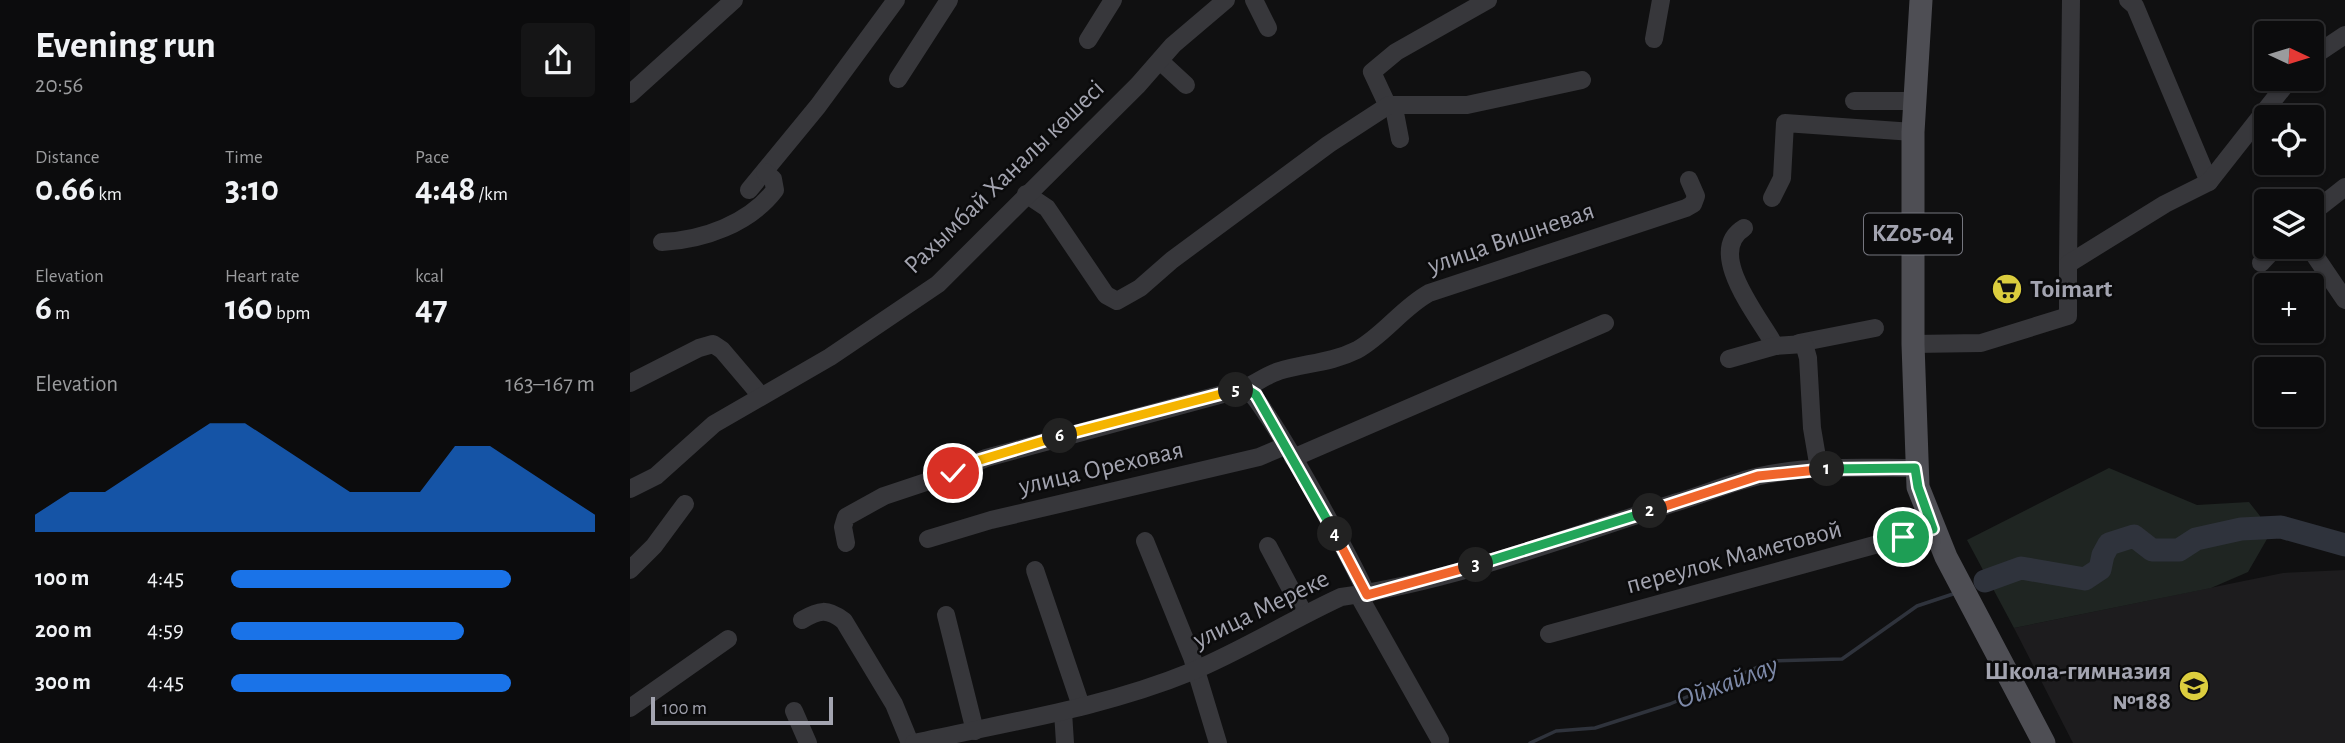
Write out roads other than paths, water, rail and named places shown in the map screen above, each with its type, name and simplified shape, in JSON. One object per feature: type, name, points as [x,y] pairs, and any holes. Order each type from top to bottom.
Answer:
[{"type":"main road","name":"KZ05-04","points":[[1921,0],[1913,132],[1913,344],[1915,468],[1918,487],[1933,529],[2044,743]]},
{"type":"street","points":[[630,94],[734,0]]},
{"type":"street","points":[[749,190],[896,0]]},
{"type":"street","points":[[898,79],[949,0]]},
{"type":"street","points":[[1088,40],[1113,0]]},
{"type":"street","name":"Рахымбай Ханалы көшесі","points":[[630,489],[656,476],[714,424],[830,357],[938,284],[1160,61],[1226,0]]},
{"type":"street","points":[[1254,0],[1268,28]]},
{"type":"street","points":[[1400,139],[1395,113],[1373,77],[1376,66],[1488,0]]},
{"type":"street","points":[[1654,39],[1661,0]]},
{"type":"street","points":[[1913,344],[1981,343],[2068,316],[2071,0]]},
{"type":"street","points":[[2128,0],[2135,6],[2209,182]]},
{"type":"street","points":[[2324,49],[2345,35]]},
{"type":"street","points":[[1160,61],[1186,85]]},
{"type":"street","points":[[1026,194],[1047,208],[1106,295],[1117,302],[1140,288],[1329,144],[1389,105],[1467,104],[1582,80]]},
{"type":"street","points":[[2068,264],[2165,204],[2209,182],[2281,91]]},
{"type":"street","points":[[1854,101],[1915,101]]},
{"type":"street","points":[[1772,198],[1782,178],[1784,114],[1913,132]]},
{"type":"street","points":[[662,242],[687,240],[709,234],[765,204],[775,190],[773,179],[765,172]]},
{"type":"street","name":"улица Вишневая","points":[[846,544],[842,527],[846,517],[884,496],[953,473],[986,458],[1245,388],[1280,371],[1321,365],[1357,350],[1379,335],[1413,302],[1429,293],[1686,208],[1693,204],[1696,196],[1689,180]]},
{"type":"street","points":[[2324,204],[2345,187]]},
{"type":"street","points":[[1744,228],[1737,232],[1729,245],[1731,272],[1775,346]]},
{"type":"street","points":[[2261,263],[2265,259]]},
{"type":"street","points":[[2317,259],[2345,300]]},
{"type":"street","name":"улица Ореховая","points":[[928,539],[991,520],[1289,452],[1605,323]]},
{"type":"street","points":[[1728,359],[1775,346],[1806,344],[1875,328]]},
{"type":"street","points":[[630,383],[699,348],[713,344],[722,350],[761,396]]},
{"type":"street","points":[[1806,344],[1819,469]]},
{"type":"street","points":[[1245,388],[1256,395],[1289,452],[1440,740]]},
{"type":"street","name":"улица Мереке","points":[[912,743],[947,740],[1072,709],[1194,670],[1341,597],[1363,596],[1563,539],[1758,476],[1819,469],[1915,468]]},
{"type":"street","points":[[630,570],[654,546],[685,504]]},
{"type":"street","name":"переулок Маметовой","points":[[1549,634],[1933,529]]},
{"type":"street","points":[[1145,541],[1192,657],[1218,743]]},
{"type":"street","points":[[1268,546],[1304,614]]},
{"type":"street","points":[[1035,570],[1072,709],[1065,743]]},
{"type":"street","points":[[802,620],[821,611],[831,611],[844,621],[894,704],[912,743]]},
{"type":"street","points":[[946,615],[975,731]]},
{"type":"street","points":[[630,708],[728,639]]},
{"type":"street","points":[[794,711],[808,743]]},
{"type":"waterway","points":[[1985,581],[2021,568],[2085,579],[2100,569],[2109,544],[2134,536],[2152,550],[2179,550],[2196,539],[2241,529],[2281,527],[2345,545]]},
{"type":"waterway","name":"Ойжайлау","points":[[1530,743],[1556,731],[1595,728],[1670,704],[1772,661],[1842,659],[1917,606],[1953,594]]},
{"type":"place","name":"Toimart","points":[[2007,289]]},
{"type":"place","name":"Школа-гимназия №188","points":[[2194,686]]}]
